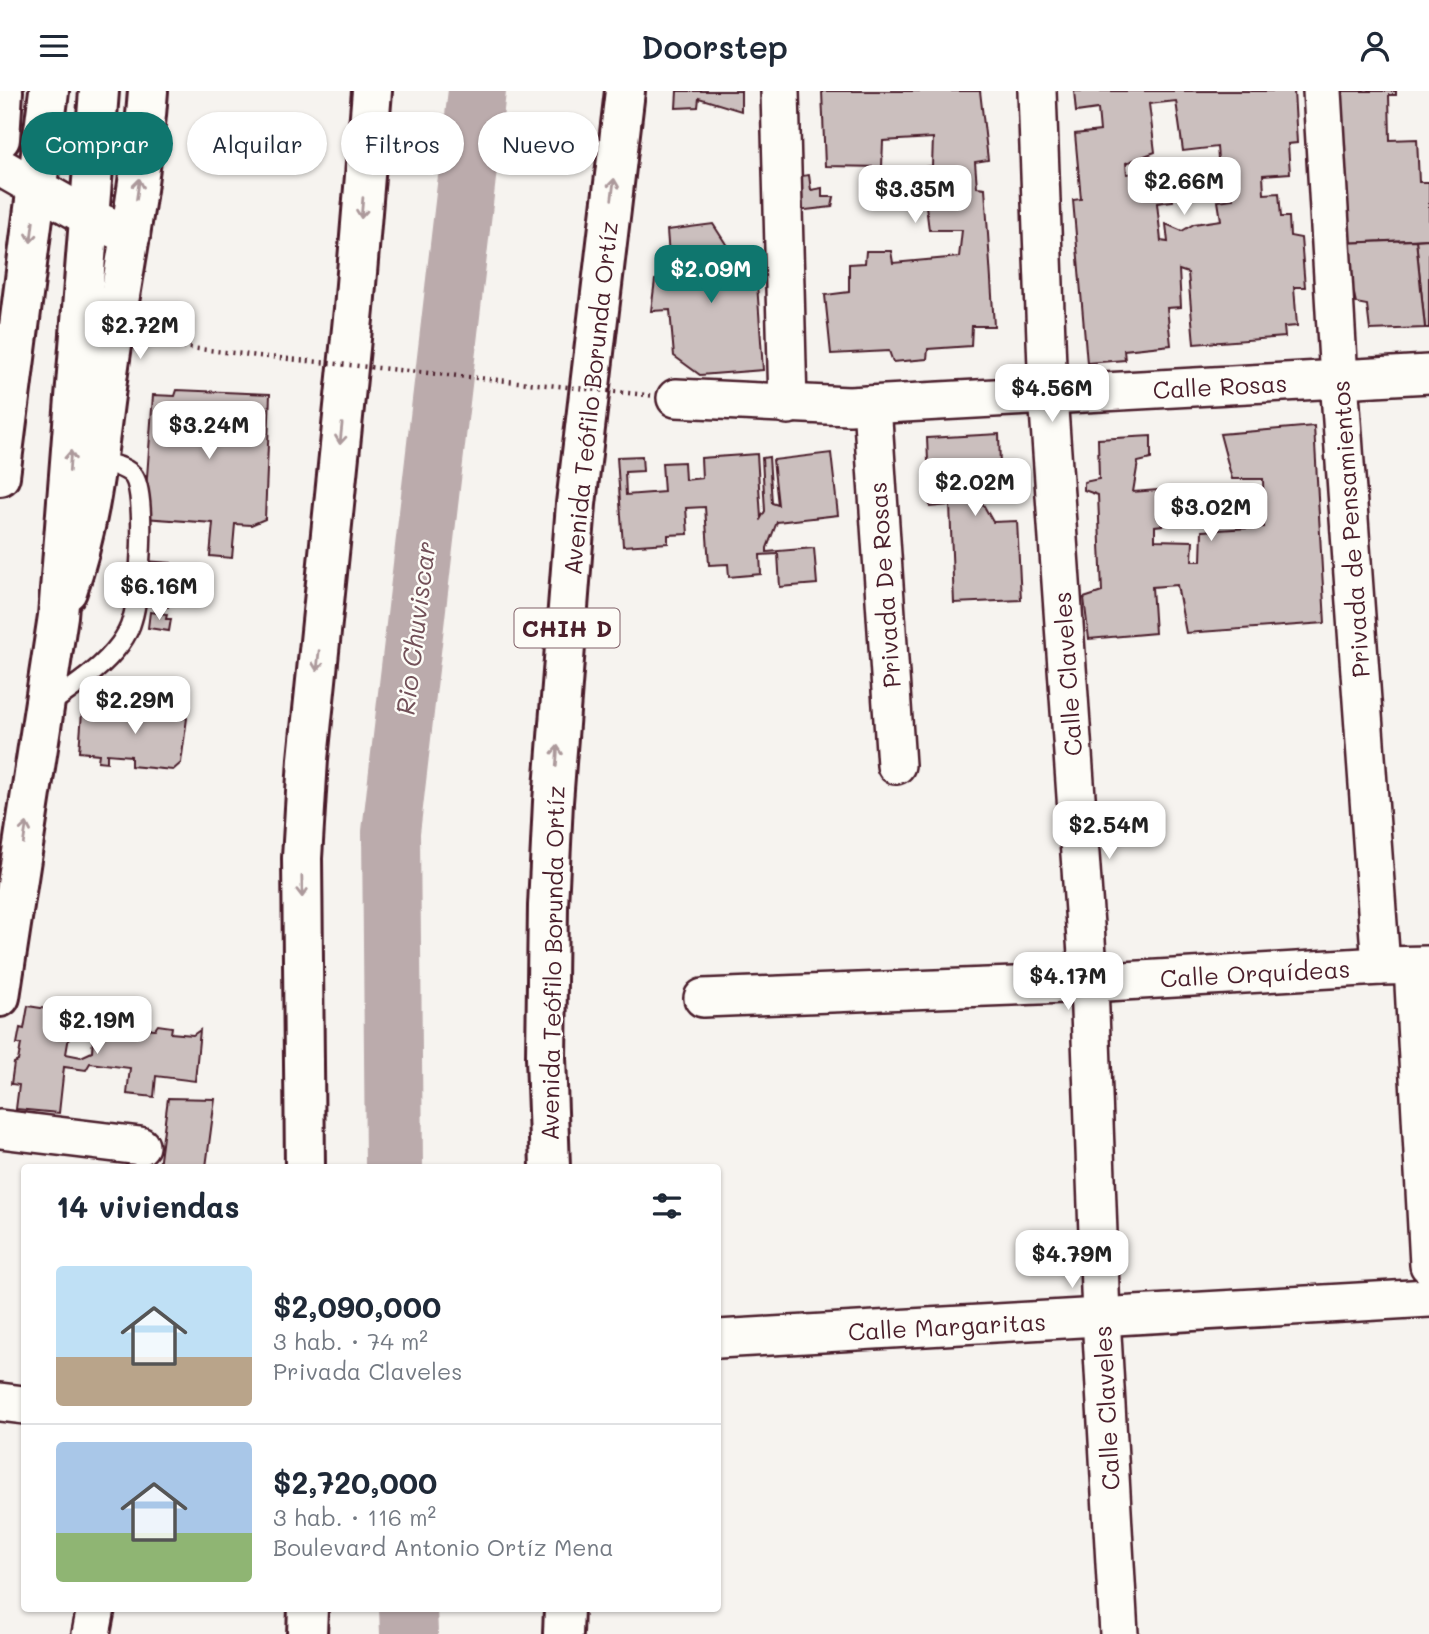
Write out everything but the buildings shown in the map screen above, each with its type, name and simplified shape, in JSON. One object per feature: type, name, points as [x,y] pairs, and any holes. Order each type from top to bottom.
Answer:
[{"type":"main road","points":[[0,139],[3,91]]},
{"type":"main road","points":[[0,477],[49,91]]},
{"type":"main road","points":[[0,997],[58,616],[99,91]]},
{"type":"main road","points":[[58,616],[82,548],[143,153],[148,91]]},
{"type":"main road","points":[[305,1164],[303,833],[308,759],[354,309],[372,91]]},
{"type":"main road","name":"Avenida Teófilo Borunda Ortíz","points":[[550,1164],[546,1057],[548,906],[554,802],[576,503],[625,91]]},
{"type":"main road","points":[[307,1634],[308,1612]]},
{"type":"main road","points":[[563,1634],[564,1612]]},
{"type":"street","points":[[780,91],[788,404]]},
{"type":"street","name":"Calle Claveles","points":[[1037,91],[1048,395],[1089,983],[1101,1317],[1119,1634]]},
{"type":"street","name":"Privada de Pensamientos","points":[[1322,91],[1339,379],[1407,966],[1429,1265]]},
{"type":"street","points":[[0,167],[88,217],[131,236]]},
{"type":"street","name":"Calle Rosas","points":[[666,397],[788,404],[872,405],[1429,374]]},
{"type":"street","name":"Privada De Rosas","points":[[872,405],[896,765]]},
{"type":"street","name":"Calle Orquídeas","points":[[703,999],[1407,966]]},
{"type":"street","points":[[0,1129],[140,1146]]},
{"type":"street","name":"Calle Margaritas","points":[[721,1339],[1429,1298]]},
{"type":"street","points":[[0,1402],[21,1405]]},
{"type":"street","points":[[91,1634],[95,1612]]},
{"type":"lane","points":[[44,708],[109,658],[122,642],[132,619],[139,576],[142,503],[139,488],[134,475],[122,468],[96,460]]},
{"type":"path","points":[[113,339],[666,397]]},
{"type":"waterway","name":"Rio Chuviscar","points":[[394,1164],[391,832],[477,91]]},
{"type":"waterway","name":"Rio Chuviscar","points":[[408,1612],[409,1634]]}]
